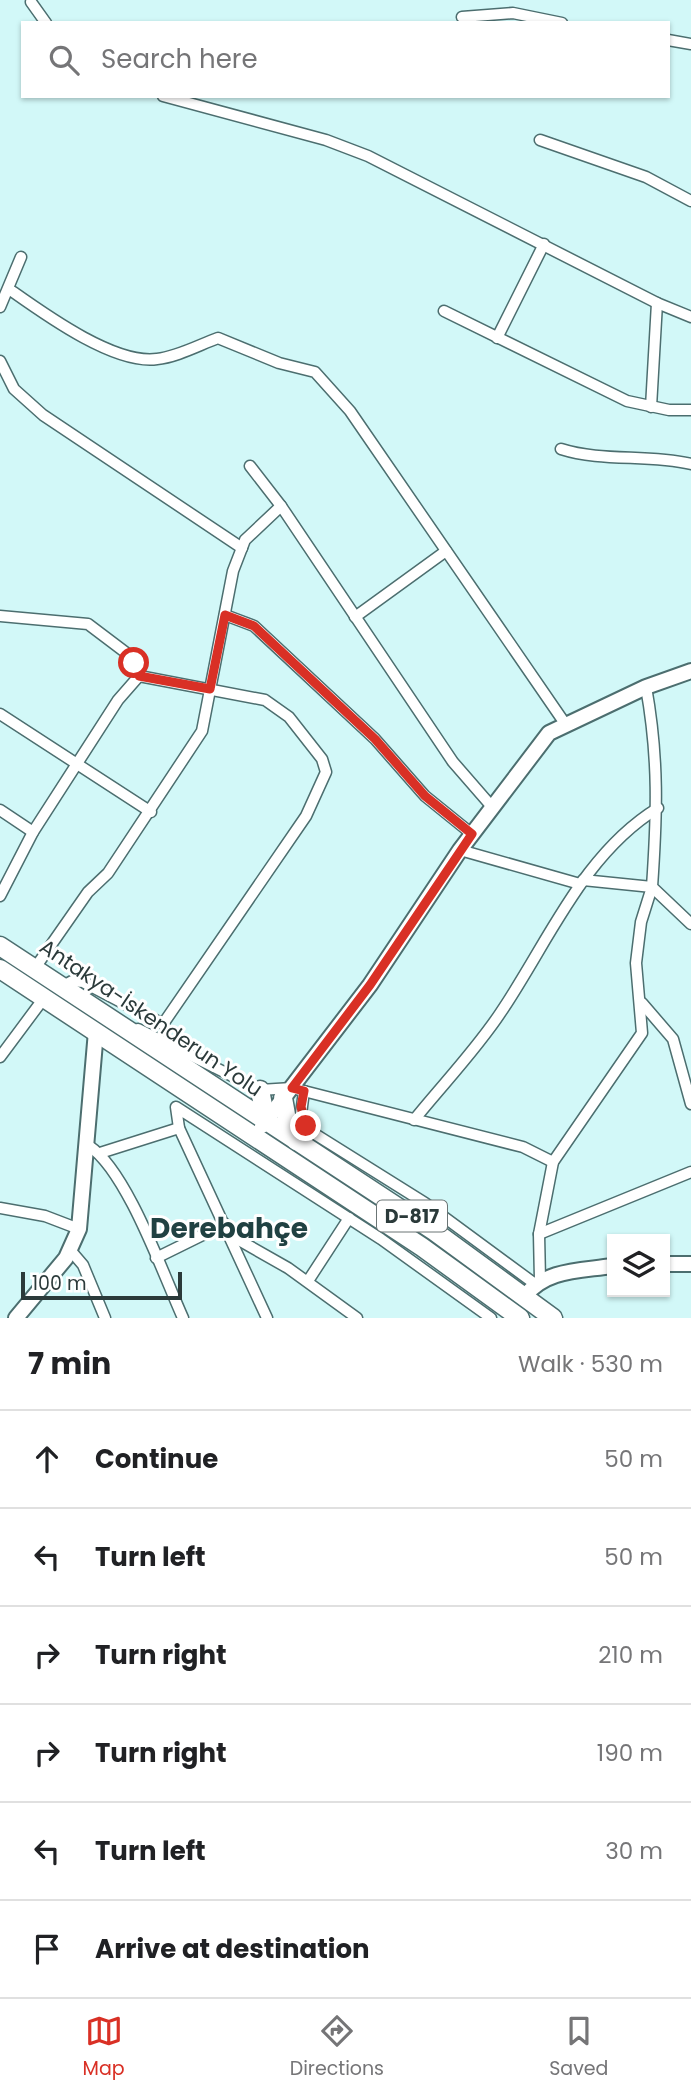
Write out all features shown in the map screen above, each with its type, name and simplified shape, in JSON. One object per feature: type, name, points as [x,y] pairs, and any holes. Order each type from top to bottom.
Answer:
[{"type":"highway","name":"Antakya-İskenderun Yolu","points":[[0,946],[434,1231],[533,1287],[553,1318]]},
{"type":"highway","name":"Antakya-İskenderun Yolu","points":[[0,969],[422,1247],[520,1318]]},
{"type":"highway","points":[[260,1090],[265,1121]]},
{"type":"highway","points":[[293,1092],[287,1120],[296,1141]]},
{"type":"street","points":[[32,2],[45,21]]},
{"type":"street","points":[[462,17],[513,13],[552,21]]},
{"type":"street","points":[[670,40],[691,44]]},
{"type":"street","points":[[170,98],[347,147],[657,303],[691,317]]},
{"type":"street","points":[[540,140],[619,167],[691,201]]},
{"type":"street","points":[[497,338],[544,244]]},
{"type":"street","points":[[0,306],[21,257]]},
{"type":"street","points":[[9,289],[61,325],[136,358],[156,359],[218,338],[279,363],[315,372],[350,411],[566,725]]},
{"type":"street","points":[[651,407],[657,303]]},
{"type":"street","points":[[444,311],[627,401],[651,407],[691,410]]},
{"type":"street","points":[[0,361],[14,389],[43,415],[242,548]]},
{"type":"street","points":[[561,449],[586,457],[625,456],[691,464]]},
{"type":"street","points":[[250,466],[281,506],[453,762],[493,808]]},
{"type":"street","points":[[35,968],[88,892],[108,873],[202,731],[233,571],[245,540],[281,506]]},
{"type":"street","points":[[355,617],[446,551]]},
{"type":"street","points":[[225,615],[254,626],[375,739],[425,796],[472,834]]},
{"type":"street","points":[[0,616],[88,624],[128,655],[139,676]]},
{"type":"street","points":[[253,1137],[293,1092],[370,985],[460,850],[549,733],[646,687],[691,671]]},
{"type":"street","points":[[63,986],[72,981],[83,982],[163,1024],[306,816],[322,788],[325,765],[289,717],[265,700],[139,676]]},
{"type":"street","points":[[0,896],[33,832],[118,700],[139,676]]},
{"type":"street","points":[[533,1287],[539,1234],[553,1162],[642,1033],[642,1003],[636,963],[641,922],[652,887],[658,808],[655,735],[646,687]]},
{"type":"street","points":[[0,715],[150,812]]},
{"type":"street","points":[[414,1120],[500,1014],[582,882],[630,825],[658,808]]},
{"type":"street","points":[[0,810],[33,832]]},
{"type":"street","points":[[460,850],[582,882],[652,887],[691,924]]},
{"type":"street","points":[[0,1057],[44,998]]},
{"type":"street","points":[[642,1003],[673,1039],[691,1104]]},
{"type":"street","points":[[106,1014],[260,1090],[293,1092],[414,1120],[523,1147],[553,1162]]},
{"type":"street","points":[[16,1318],[71,1251],[79,1229],[94,1149],[96,1031]]},
{"type":"street","points":[[293,1092],[310,1131],[425,1203],[533,1287]]},
{"type":"street","points":[[267,1318],[178,1128],[176,1107],[349,1218],[491,1318]]},
{"type":"street","points":[[94,1149],[178,1128]]},
{"type":"street","points":[[94,1149],[117,1174],[183,1318]]},
{"type":"street","points":[[539,1234],[691,1172]]},
{"type":"street","points":[[0,1208],[45,1216],[79,1229]]},
{"type":"street","points":[[308,1281],[349,1218]]},
{"type":"street","points":[[156,1258],[225,1224]]},
{"type":"street","points":[[230,1235],[308,1281],[357,1318]]},
{"type":"street","points":[[71,1251],[83,1265],[105,1318]]},
{"type":"street","points":[[670,1264],[691,1264]]},
{"type":"street","points":[[533,1287],[607,1267]]},
{"type":"district","name":"Derebahçe","points":[[229,1228]]},
{"type":"route","points":[[134,663],[139,676],[210,689],[225,615],[254,626],[375,739],[425,796],[472,834],[370,985],[292,1088],[304,1091],[301,1114],[306,1126]]}]
